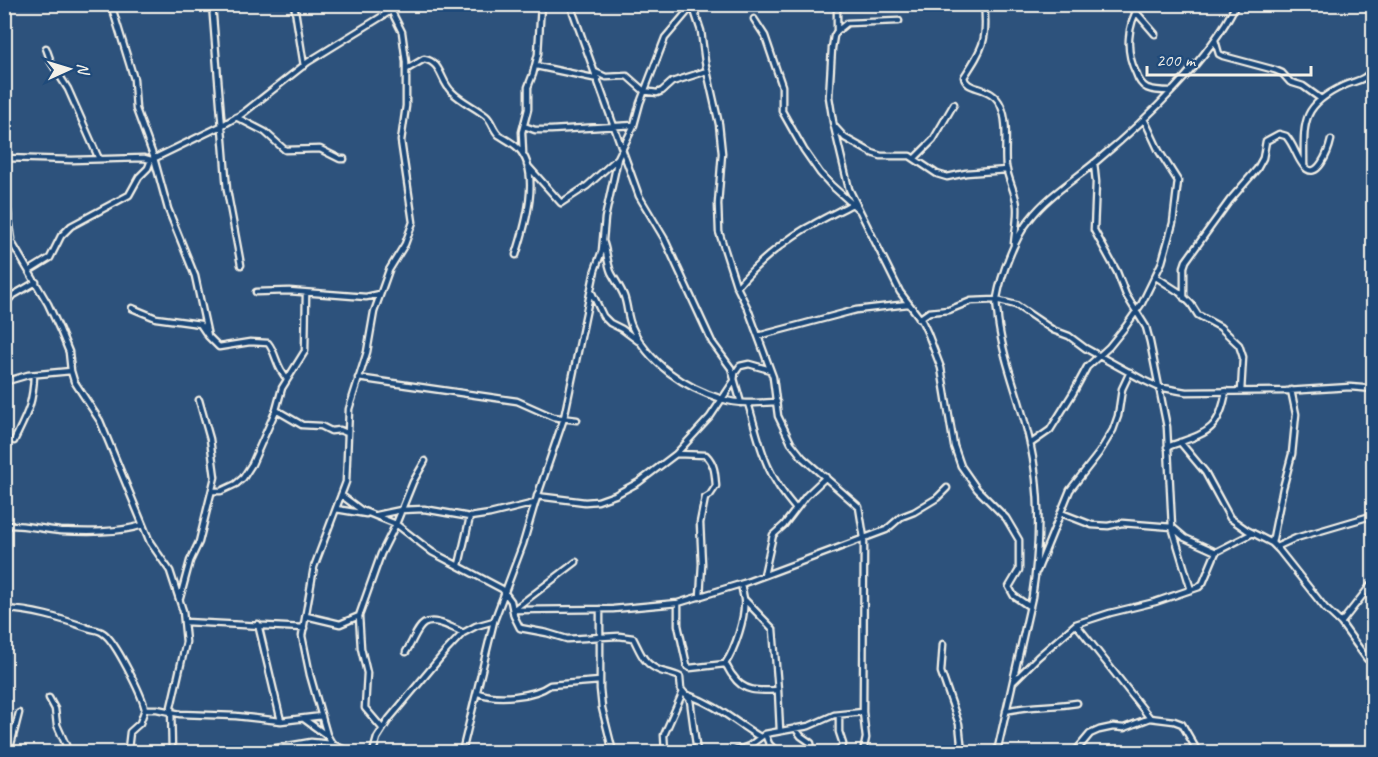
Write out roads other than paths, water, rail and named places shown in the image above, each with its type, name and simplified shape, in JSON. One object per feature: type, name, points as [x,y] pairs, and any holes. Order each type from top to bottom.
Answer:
[{"type":"street","points":[[111,4],[134,79],[136,109],[168,208],[195,276],[208,336]]},
{"type":"street","points":[[212,4],[227,190],[241,265]]},
{"type":"street","points":[[294,4],[304,66]]},
{"type":"street","points":[[337,753],[327,735],[302,636],[314,567],[346,482],[349,409],[367,352],[374,312],[389,270],[410,235],[413,222],[401,141],[406,106],[407,69],[402,32],[388,4]]},
{"type":"street","points":[[4,158],[152,159],[236,117],[304,66],[402,4]]},
{"type":"street","points":[[523,156],[522,132],[528,109],[528,87],[536,66],[541,4]]},
{"type":"street","points":[[570,4],[639,196],[664,238],[696,305],[705,330],[735,377],[741,403]]},
{"type":"street","points":[[837,4],[837,31]]},
{"type":"street","points":[[984,4],[986,19],[984,44],[964,80],[969,86],[993,94],[1002,107],[1007,170],[1017,205],[1014,246]]},
{"type":"street","points":[[1129,4],[1155,34]]},
{"type":"street","points":[[1140,4],[1135,12],[1128,49],[1133,67],[1145,87],[1171,92]]},
{"type":"street","points":[[997,753],[1036,574],[1036,488],[1030,444],[1005,362],[996,300],[1014,246],[1029,219],[1044,203],[1144,119],[1171,92],[1215,40],[1236,4]]},
{"type":"street","points":[[693,5],[701,31],[722,146],[718,224],[721,240],[737,287],[771,370],[778,416],[791,443],[813,467],[859,507],[864,538],[863,712],[866,738],[862,753]]},
{"type":"street","points":[[462,753],[494,621],[523,544],[564,418],[621,149],[634,125],[644,91],[667,34],[693,5]]},
{"type":"street","points":[[753,19],[765,36],[782,86],[782,111],[804,150],[820,172],[860,211]]},
{"type":"street","points":[[899,21],[847,23],[837,31],[834,36],[829,80],[830,109],[849,189],[908,304],[928,334],[941,368],[956,454],[968,477],[1006,518],[1018,540],[1019,570],[1009,587],[1014,596],[1030,606]]},
{"type":"street","points":[[1215,40],[1219,54],[1282,73],[1293,84],[1303,86],[1321,99]]},
{"type":"street","points":[[46,48],[51,62],[68,89],[99,159]]},
{"type":"street","points":[[407,69],[424,59],[431,60],[437,66],[449,90],[486,116],[496,132],[518,148],[523,156],[530,193],[525,225],[516,255]]},
{"type":"street","points":[[536,66],[598,79]]},
{"type":"street","points":[[1304,167],[1306,118],[1321,99],[1346,85],[1364,79],[1374,67]]},
{"type":"street","points":[[595,72],[606,77],[627,76],[644,91],[657,93],[662,92],[672,82],[707,71]]},
{"type":"street","points":[[915,158],[933,140],[954,104]]},
{"type":"street","points":[[236,117],[265,132],[285,150],[320,148],[344,159]]},
{"type":"street","points":[[1030,444],[1050,430],[1087,368],[1109,347],[1136,312],[1156,277],[1168,246],[1179,186],[1144,119]]},
{"type":"street","points":[[834,124],[845,138],[872,153],[881,156],[906,154],[937,174],[947,177],[1007,170]]},
{"type":"street","points":[[524,126],[535,130],[551,130],[634,125]]},
{"type":"street","points":[[1184,297],[1186,261],[1230,200],[1257,170],[1263,158],[1266,141],[1279,134],[1286,136],[1304,167],[1309,170],[1318,168],[1331,140]]},
{"type":"street","points":[[30,271],[50,258],[61,236],[71,226],[129,195],[152,159]]},
{"type":"street","points":[[525,162],[561,203],[587,186],[618,159]]},
{"type":"street","points":[[1094,163],[1096,182],[1094,230],[1146,327],[1167,427],[1172,527],[1191,590]]},
{"type":"street","points":[[4,186],[12,241]]},
{"type":"street","points":[[737,287],[746,276],[812,224],[852,204]]},
{"type":"street","points":[[4,229],[36,282],[66,343],[71,371],[80,392],[100,421],[152,547],[170,571],[180,600],[185,622],[186,642],[171,711],[172,753]]},
{"type":"street","points":[[603,241],[612,273],[624,294],[629,320],[643,345],[659,365],[688,385],[723,400],[741,403],[777,402]]},
{"type":"street","points":[[1156,277],[1184,297],[1197,315],[1220,327],[1239,345],[1243,357],[1241,391]]},
{"type":"street","points":[[4,305],[12,296],[36,282]]},
{"type":"street","points":[[256,292],[306,292],[354,297],[380,294]]},
{"type":"street","points":[[212,491],[231,487],[243,478],[252,464],[276,410],[286,379],[305,351],[306,292]]},
{"type":"street","points":[[591,292],[603,316],[643,345]]},
{"type":"street","points":[[920,319],[929,312],[949,310],[971,302],[996,300],[1016,305],[1053,330],[1069,336],[1085,348],[1158,387],[1186,392],[1350,387],[1374,389]]},
{"type":"street","points":[[758,336],[839,314],[908,304]]},
{"type":"street","points":[[132,308],[156,318],[200,324],[214,344],[223,348],[250,342],[268,343],[273,351],[278,370],[286,379]]},
{"type":"street","points":[[537,496],[585,502],[605,500],[639,482],[676,453],[723,400],[740,366],[749,364],[771,370]]},
{"type":"street","points":[[4,382],[34,375],[71,371]]},
{"type":"street","points":[[1036,574],[1074,482],[1086,471],[1113,430],[1118,416],[1122,389],[1130,372]]},
{"type":"street","points":[[14,441],[28,415],[34,375]]},
{"type":"street","points":[[358,378],[517,401],[553,417],[577,420]]},
{"type":"street","points":[[1274,545],[1296,429],[1296,414],[1291,390]]},
{"type":"street","points":[[1167,447],[1214,427],[1223,410],[1226,392]]},
{"type":"street","points":[[180,600],[190,561],[200,542],[215,477],[210,439],[199,400]]},
{"type":"street","points":[[748,403],[768,470],[783,495],[795,508]]},
{"type":"street","points":[[276,410],[302,425],[321,426],[331,431],[340,430],[347,433]]},
{"type":"street","points":[[1180,442],[1205,472],[1230,518],[1274,545],[1324,608],[1341,623],[1367,658],[1374,660]]},
{"type":"street","points":[[676,453],[706,455],[712,460],[714,466],[716,486],[705,498],[701,514],[700,597]]},
{"type":"street","points":[[382,728],[365,708],[367,673],[361,648],[359,616],[381,554],[425,461]]},
{"type":"street","points":[[764,576],[773,535],[784,525],[795,508],[826,477]]},
{"type":"street","points":[[513,610],[641,608],[678,603],[700,597],[764,576],[886,530],[901,517],[937,498],[947,488]]},
{"type":"street","points":[[341,495],[361,510],[396,524],[432,552],[504,591],[511,601],[520,628],[547,633],[563,639],[633,638],[641,656],[648,663],[680,677],[691,707],[697,753]]},
{"type":"street","points":[[336,509],[381,515],[401,510],[424,509],[470,517],[535,503]]},
{"type":"street","points":[[1061,513],[1092,525],[1108,526],[1122,523],[1172,527],[1185,537],[1216,552]]},
{"type":"street","points":[[1274,545],[1374,515]]},
{"type":"street","points":[[459,565],[470,517]]},
{"type":"street","points":[[4,525],[21,524],[58,531],[77,531],[125,529],[143,525]]},
{"type":"street","points":[[1012,683],[1076,624],[1191,590],[1203,583],[1216,552],[1253,533]]},
{"type":"street","points":[[513,610],[576,562]]},
{"type":"street","points":[[1341,623],[1374,581]]},
{"type":"street","points":[[725,664],[744,621],[741,584]]},
{"type":"street","points":[[744,599],[773,629],[780,731]]},
{"type":"street","points":[[678,603],[678,625],[687,666],[690,668],[725,664]]},
{"type":"street","points":[[4,609],[59,618],[104,633],[123,661],[146,709],[140,723],[130,732],[125,753]]},
{"type":"street","points":[[600,609],[602,708],[613,753]]},
{"type":"street","points":[[306,616],[340,624],[359,616]]},
{"type":"street","points":[[406,652],[423,623],[429,621],[457,628],[463,633]]},
{"type":"street","points":[[373,753],[382,728],[427,672],[463,633],[476,626],[494,621]]},
{"type":"street","points":[[185,622],[304,628]]},
{"type":"street","points":[[347,622],[360,627]]},
{"type":"street","points":[[258,624],[281,721]]},
{"type":"street","points":[[1076,624],[1150,718]]},
{"type":"street","points":[[943,644],[941,672],[959,724],[962,753]]},
{"type":"street","points":[[725,664],[745,688],[752,691],[778,690]]},
{"type":"street","points":[[478,693],[503,698],[544,690],[550,685],[600,681]]},
{"type":"street","points":[[685,694],[718,707],[741,726],[763,736],[777,753]]},
{"type":"street","points":[[665,753],[664,735],[685,694]]},
{"type":"street","points":[[49,698],[55,709],[57,725],[69,753]]},
{"type":"street","points":[[1006,711],[1020,707],[1040,708],[1077,704]]},
{"type":"street","points":[[146,709],[180,714],[236,716],[281,721],[296,718],[304,720],[327,735]]},
{"type":"street","points":[[733,753],[763,736],[809,726],[825,718],[863,712]]},
{"type":"street","points":[[9,753],[19,713]]},
{"type":"street","points":[[838,753],[843,744],[839,732],[839,715]]},
{"type":"street","points":[[304,720],[322,716]]},
{"type":"street","points":[[1075,752],[1090,734],[1113,727],[1124,728],[1150,718],[1182,724],[1198,753]]},
{"type":"street","points":[[795,728],[811,743],[813,753]]},
{"type":"street","points":[[254,753],[268,748],[311,742],[332,744],[350,753]]}]
